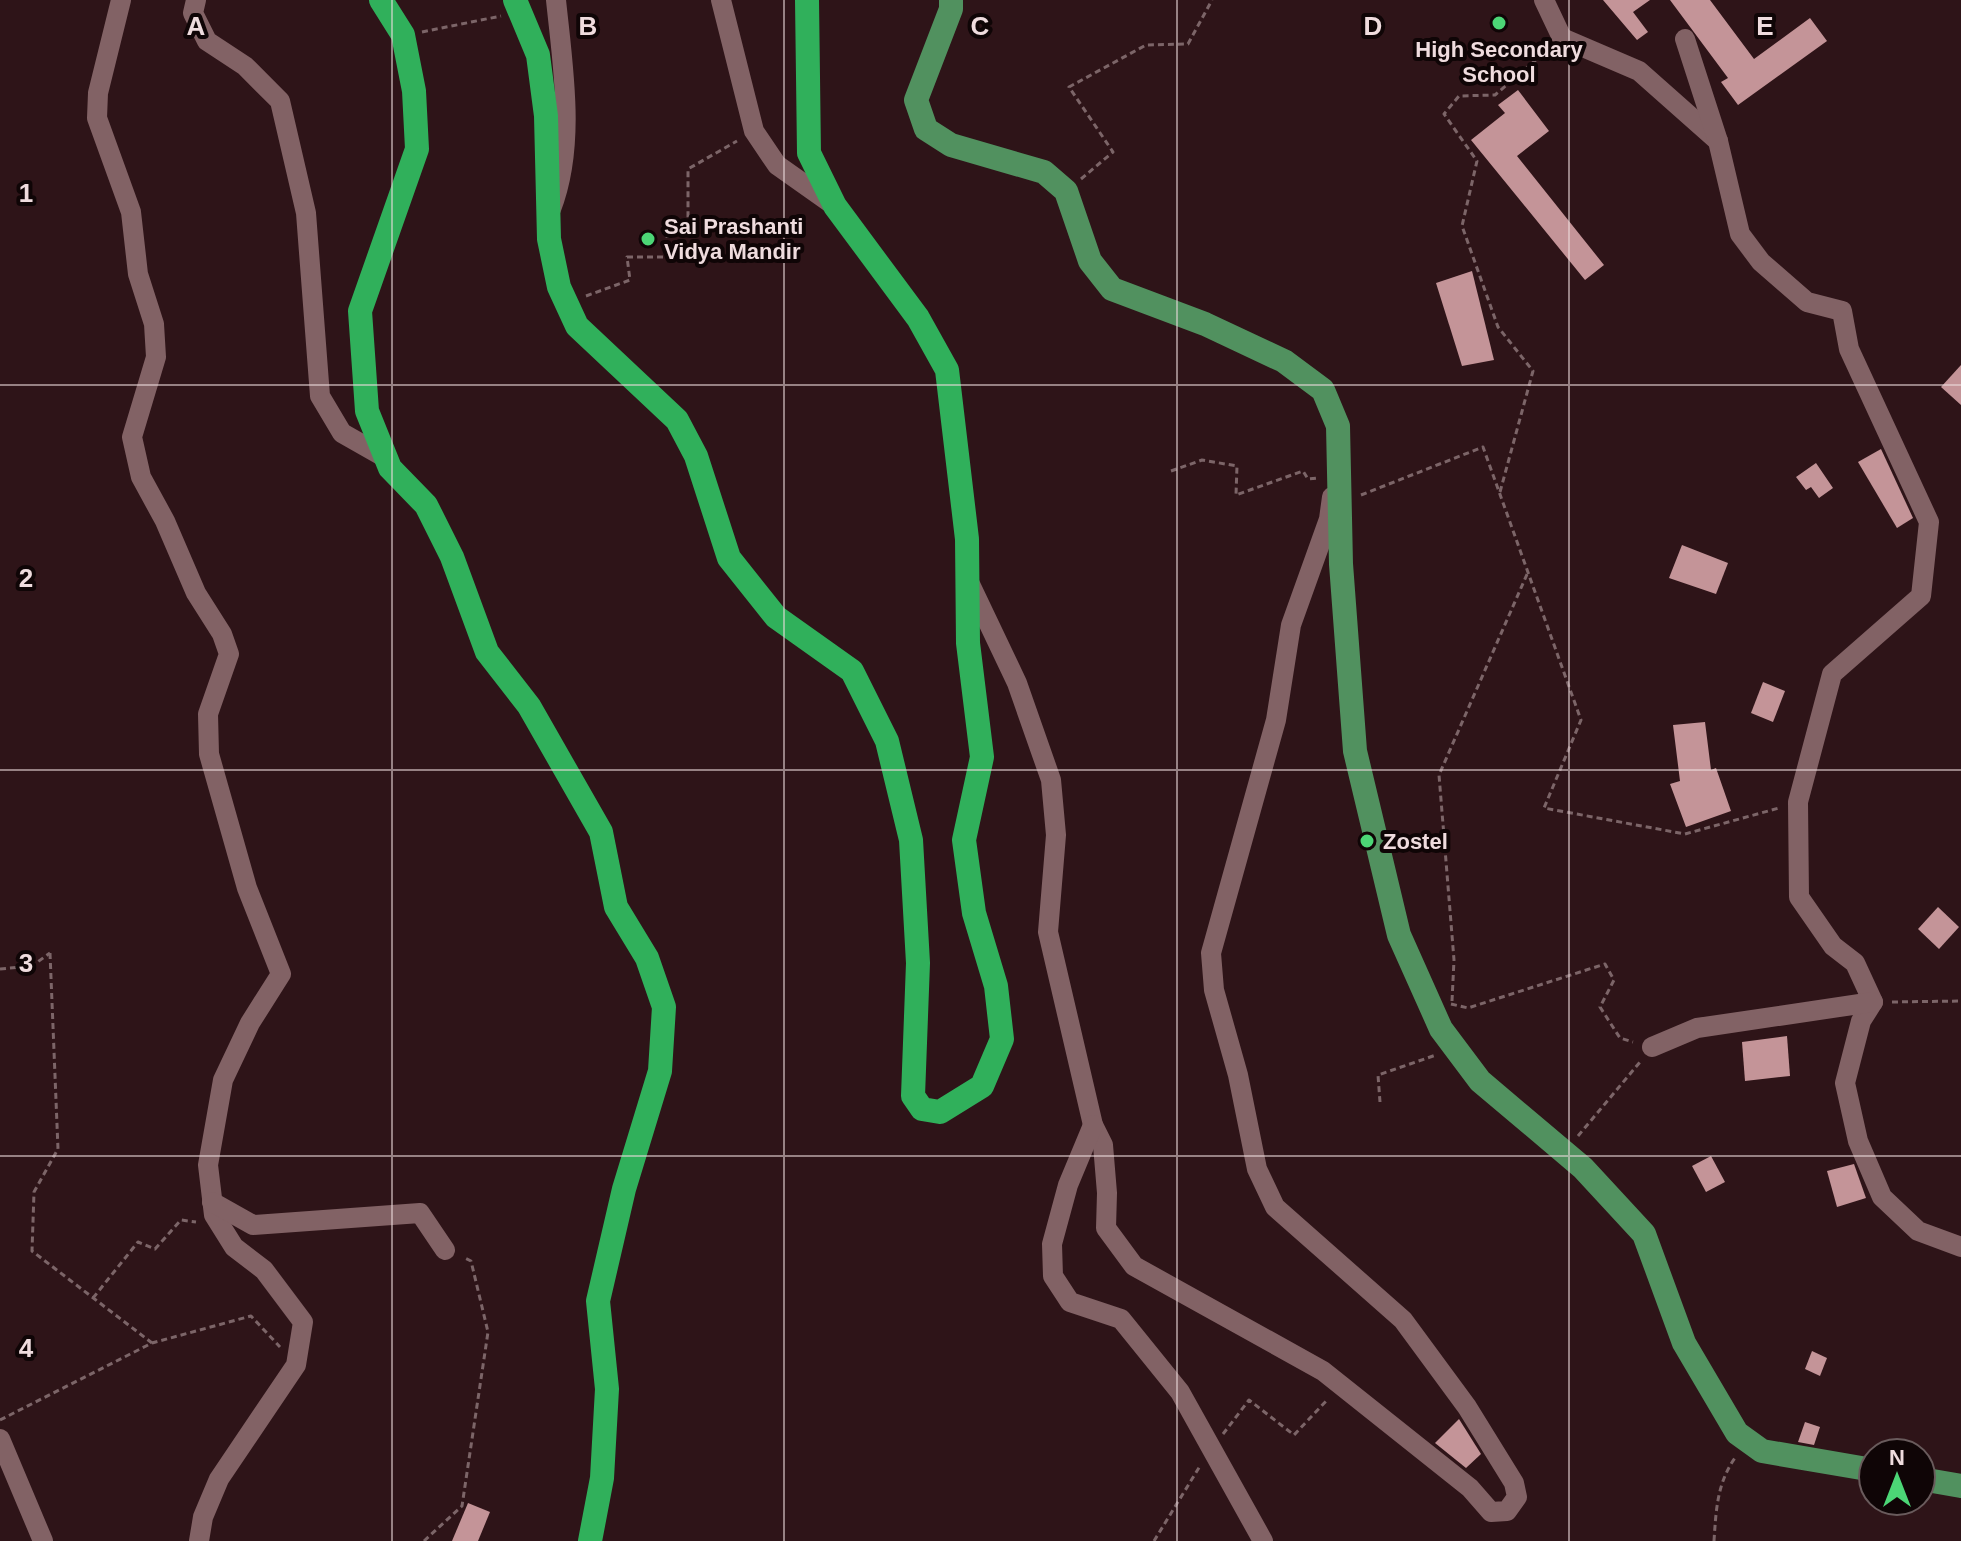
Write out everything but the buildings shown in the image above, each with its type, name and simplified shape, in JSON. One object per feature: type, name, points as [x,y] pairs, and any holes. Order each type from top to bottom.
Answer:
[{"type":"highway","points":[[381,0],[403,35],[414,91],[417,149],[360,311],[367,411],[390,468],[426,505],[452,557],[487,652],[529,706],[601,832],[616,907],[647,958],[664,1007],[660,1071],[624,1189],[598,1301],[607,1389],[602,1478],[590,1541]]},
{"type":"highway","points":[[518,6],[538,55],[546,116],[549,239],[567,303],[577,326],[677,420],[696,456],[729,558],[776,617],[852,671],[887,741],[911,840],[918,963],[913,1096],[922,1109],[940,1112],[982,1086],[1002,1039],[996,986],[974,913],[964,840],[982,757],[968,643],[967,539],[947,370],[918,318],[835,206],[809,153],[807,0]]},
{"type":"main road","points":[[951,0],[951,9],[916,100],[926,129],[951,145],[1044,172],[1066,191],[1090,261],[1112,289],[1205,324],[1284,361],[1323,390],[1338,426],[1341,564],[1355,751],[1399,935],[1441,1029],[1480,1081],[1563,1151],[1644,1234],[1684,1343],[1737,1433],[1762,1451],[1857,1467]]},
{"type":"main road","points":[[1937,1482],[1961,1486]]},
{"type":"street","points":[[121,0],[98,93],[97,118],[131,212],[138,274],[154,324],[156,357],[132,437],[141,477],[165,521],[196,593],[222,634],[229,654],[208,714],[209,754],[247,888],[281,974],[250,1023],[223,1080],[208,1165],[206,1209]]},
{"type":"street","points":[[196,0],[193,13],[207,41],[245,66],[280,101],[306,213],[320,396],[342,433],[386,458]]},
{"type":"street","points":[[548,216],[563,178],[564,84],[556,0]]},
{"type":"street","points":[[721,0],[754,131],[777,165],[835,206]]},
{"type":"street","points":[[1544,0],[1562,38],[1639,71],[1718,141]]},
{"type":"street","points":[[1685,39],[1718,141],[1740,234],[1761,262],[1807,302],[1842,311],[1849,349],[1929,522],[1921,596],[1832,674],[1798,802],[1799,897],[1833,946],[1855,963],[1873,1002]]},
{"type":"street","points":[[968,579],[1017,683],[1051,780],[1056,835],[1048,932],[1093,1125],[1103,1145],[1106,1228],[1134,1266],[1323,1371],[1470,1488],[1491,1512],[1507,1511],[1517,1497],[1514,1483],[1467,1407],[1403,1320],[1275,1207],[1257,1169],[1238,1075],[1214,990],[1211,953],[1276,720],[1291,625],[1329,519],[1340,450]]},
{"type":"street","points":[[1652,1047],[1697,1028],[1873,1002]]},
{"type":"street","points":[[1873,1002],[1861,1021],[1845,1083],[1858,1141],[1882,1197],[1918,1231],[1961,1247]]},
{"type":"street","points":[[1093,1125],[1068,1185],[1052,1244],[1053,1276],[1070,1302],[1121,1319],[1180,1392],[1263,1541]]},
{"type":"street","points":[[206,1209],[253,1225],[420,1213],[445,1250]]},
{"type":"street","points":[[199,1541],[203,1517],[219,1479],[296,1365],[303,1322],[264,1270],[234,1247],[214,1215],[206,1209]]},
{"type":"street","points":[[0,1439],[43,1541]]},
{"type":"path","points":[[1066,191],[1113,152],[1069,87],[1146,45],[1188,44],[1212,0]]},
{"type":"path","points":[[403,35],[518,6]]},
{"type":"path","points":[[1500,493],[1533,371],[1498,327],[1462,226],[1477,161],[1444,114],[1459,96],[1495,95],[1562,38]]},
{"type":"path","points":[[567,303],[630,280],[627,257],[668,257],[667,232],[688,230],[688,169],[754,131]]},
{"type":"path","points":[[1340,503],[1483,447],[1581,720],[1544,808],[1685,834],[1798,802]]},
{"type":"path","points":[[1171,471],[1202,460],[1237,466],[1236,495],[1303,471],[1308,479],[1322,478]]},
{"type":"path","points":[[1451,1014],[1454,960],[1439,775],[1528,572]]},
{"type":"path","points":[[0,969],[32,966],[50,953],[58,1149],[34,1192],[32,1251],[152,1343]]},
{"type":"path","points":[[1451,1004],[1468,1008],[1605,964],[1614,980],[1600,1007],[1620,1038],[1652,1047],[1563,1151]]},
{"type":"path","points":[[1873,1002],[1961,1001]]},
{"type":"path","points":[[1380,1102],[1378,1075],[1455,1048]]},
{"type":"path","points":[[93,1298],[138,1242],[155,1249],[181,1220],[205,1223],[206,1209]]},
{"type":"path","points":[[424,1541],[462,1506],[488,1332],[471,1261],[445,1250]]},
{"type":"path","points":[[0,1420],[152,1343],[251,1316],[296,1365]]},
{"type":"path","points":[[1154,1541],[1211,1448],[1249,1400],[1294,1435],[1341,1386]]},
{"type":"path","points":[[1714,1541],[1714,1517],[1724,1473],[1747,1440]]},
{"type":"place","name":"High Secondary School","points":[[1499,23]]},
{"type":"place","name":"Sai Prashanti Vidya Mandir","points":[[648,239]]},
{"type":"place","name":"Zostel","points":[[1367,841]]}]
